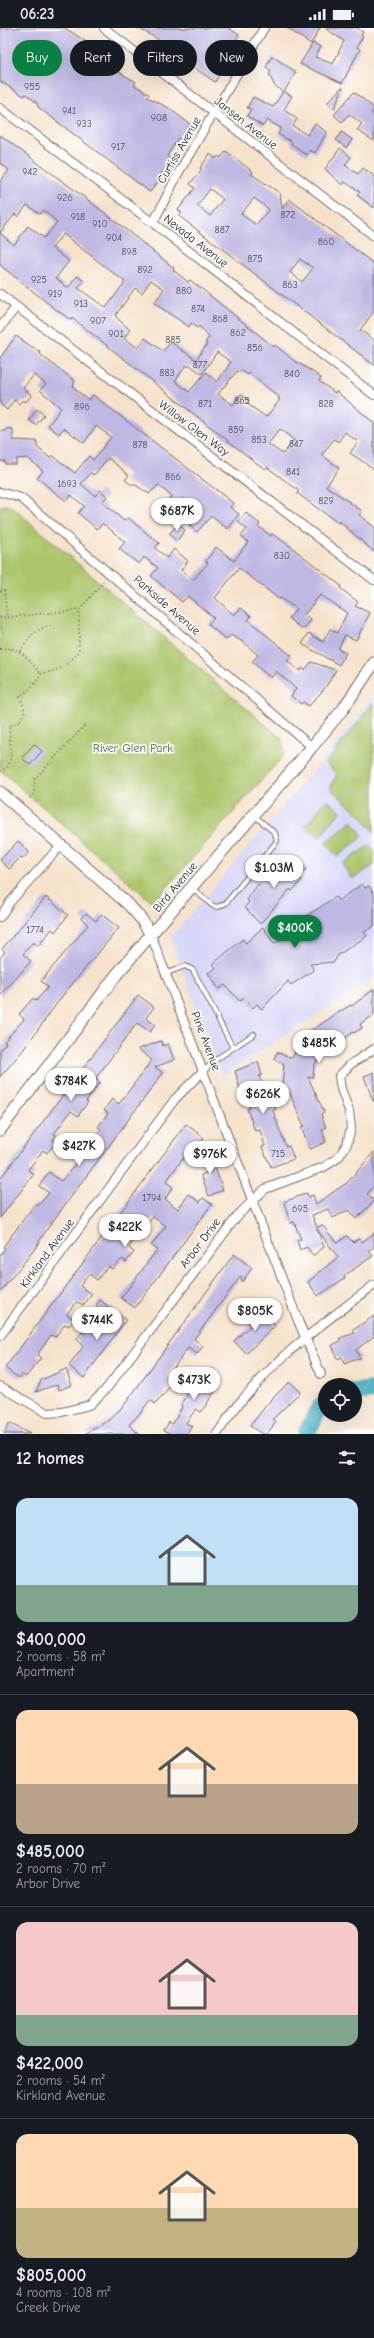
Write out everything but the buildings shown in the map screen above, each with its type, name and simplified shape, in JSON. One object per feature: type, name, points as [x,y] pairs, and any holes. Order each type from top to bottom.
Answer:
[{"type":"street","name":"Jansen Avenue","points":[[104,28],[374,236]]},
{"type":"street","name":"Curtiss Avenue","points":[[153,223],[180,170],[264,28]]},
{"type":"street","name":"Nevada Avenue","points":[[0,108],[153,223],[374,395]]},
{"type":"street","name":"Willow Glen Way","points":[[0,294],[374,580]]},
{"type":"street","points":[[0,328],[16,307]]},
{"type":"street","name":"Parkside Avenue","points":[[0,492],[21,498],[111,573],[312,747]]},
{"type":"street","name":"Bird Avenue","points":[[0,1130],[101,994],[312,747],[344,708],[374,663]]},
{"type":"street","name":"Pine Avenue","points":[[0,792],[128,904],[142,920],[151,935],[252,1201],[320,1374]]},
{"type":"street","points":[[0,917],[10,902],[61,845]]},
{"type":"street","name":"Arbor Drive","points":[[0,1386],[47,1413],[62,1412],[89,1405],[107,1388],[227,1227],[252,1201],[265,1189],[324,1167],[338,1158],[347,1144],[351,1128],[339,1076],[351,1064],[374,1049]]},
{"type":"street","name":"Kirkland Avenue","points":[[0,1336],[176,1099],[203,1072]]},
{"type":"street","points":[[218,1434],[234,1408],[259,1378],[305,1338],[374,1285]]},
{"type":"lane","points":[[192,888],[213,906],[218,907],[226,903],[277,841],[275,833],[254,814]]},
{"type":"lane","points":[[166,974],[185,966],[193,970],[233,1048]]},
{"type":"lane","points":[[203,1072],[215,1060],[254,1034]]},
{"type":"path","points":[[0,771],[7,768],[11,758],[8,726],[19,722],[25,711],[20,697],[34,685],[41,674],[62,668],[79,652],[79,610],[111,573]]},
{"type":"path","points":[[0,591],[4,590],[7,616]]},
{"type":"path","points":[[0,618],[7,616],[79,610]]},
{"type":"path","points":[[20,651],[27,640],[40,628],[51,626]]},
{"type":"path","points":[[0,649],[7,647],[20,651],[41,674]]},
{"type":"path","points":[[30,798],[34,793],[35,779],[85,725]]},
{"type":"shaded area","points":[[374,694],[374,978],[222,1076],[172,942],[172,936],[342,737]]},
{"type":"green space","name":"River Glen Park","points":[[5,505],[12,507],[282,739],[284,747],[283,756],[153,903],[0,770],[0,506]]},
{"type":"green space","points":[[374,702],[374,832],[361,816],[330,788],[337,774],[326,763]]},
{"type":"green space","points":[[327,800],[341,811],[319,838],[305,826]]},
{"type":"green space","points":[[352,821],[363,836],[337,857],[326,843]]},
{"type":"green space","points":[[370,845],[374,851],[374,865],[352,879],[342,864]]},
{"type":"waterway","points":[[362,1391],[374,1390]]},
{"type":"waterway","points":[[306,1434],[318,1411]]}]
